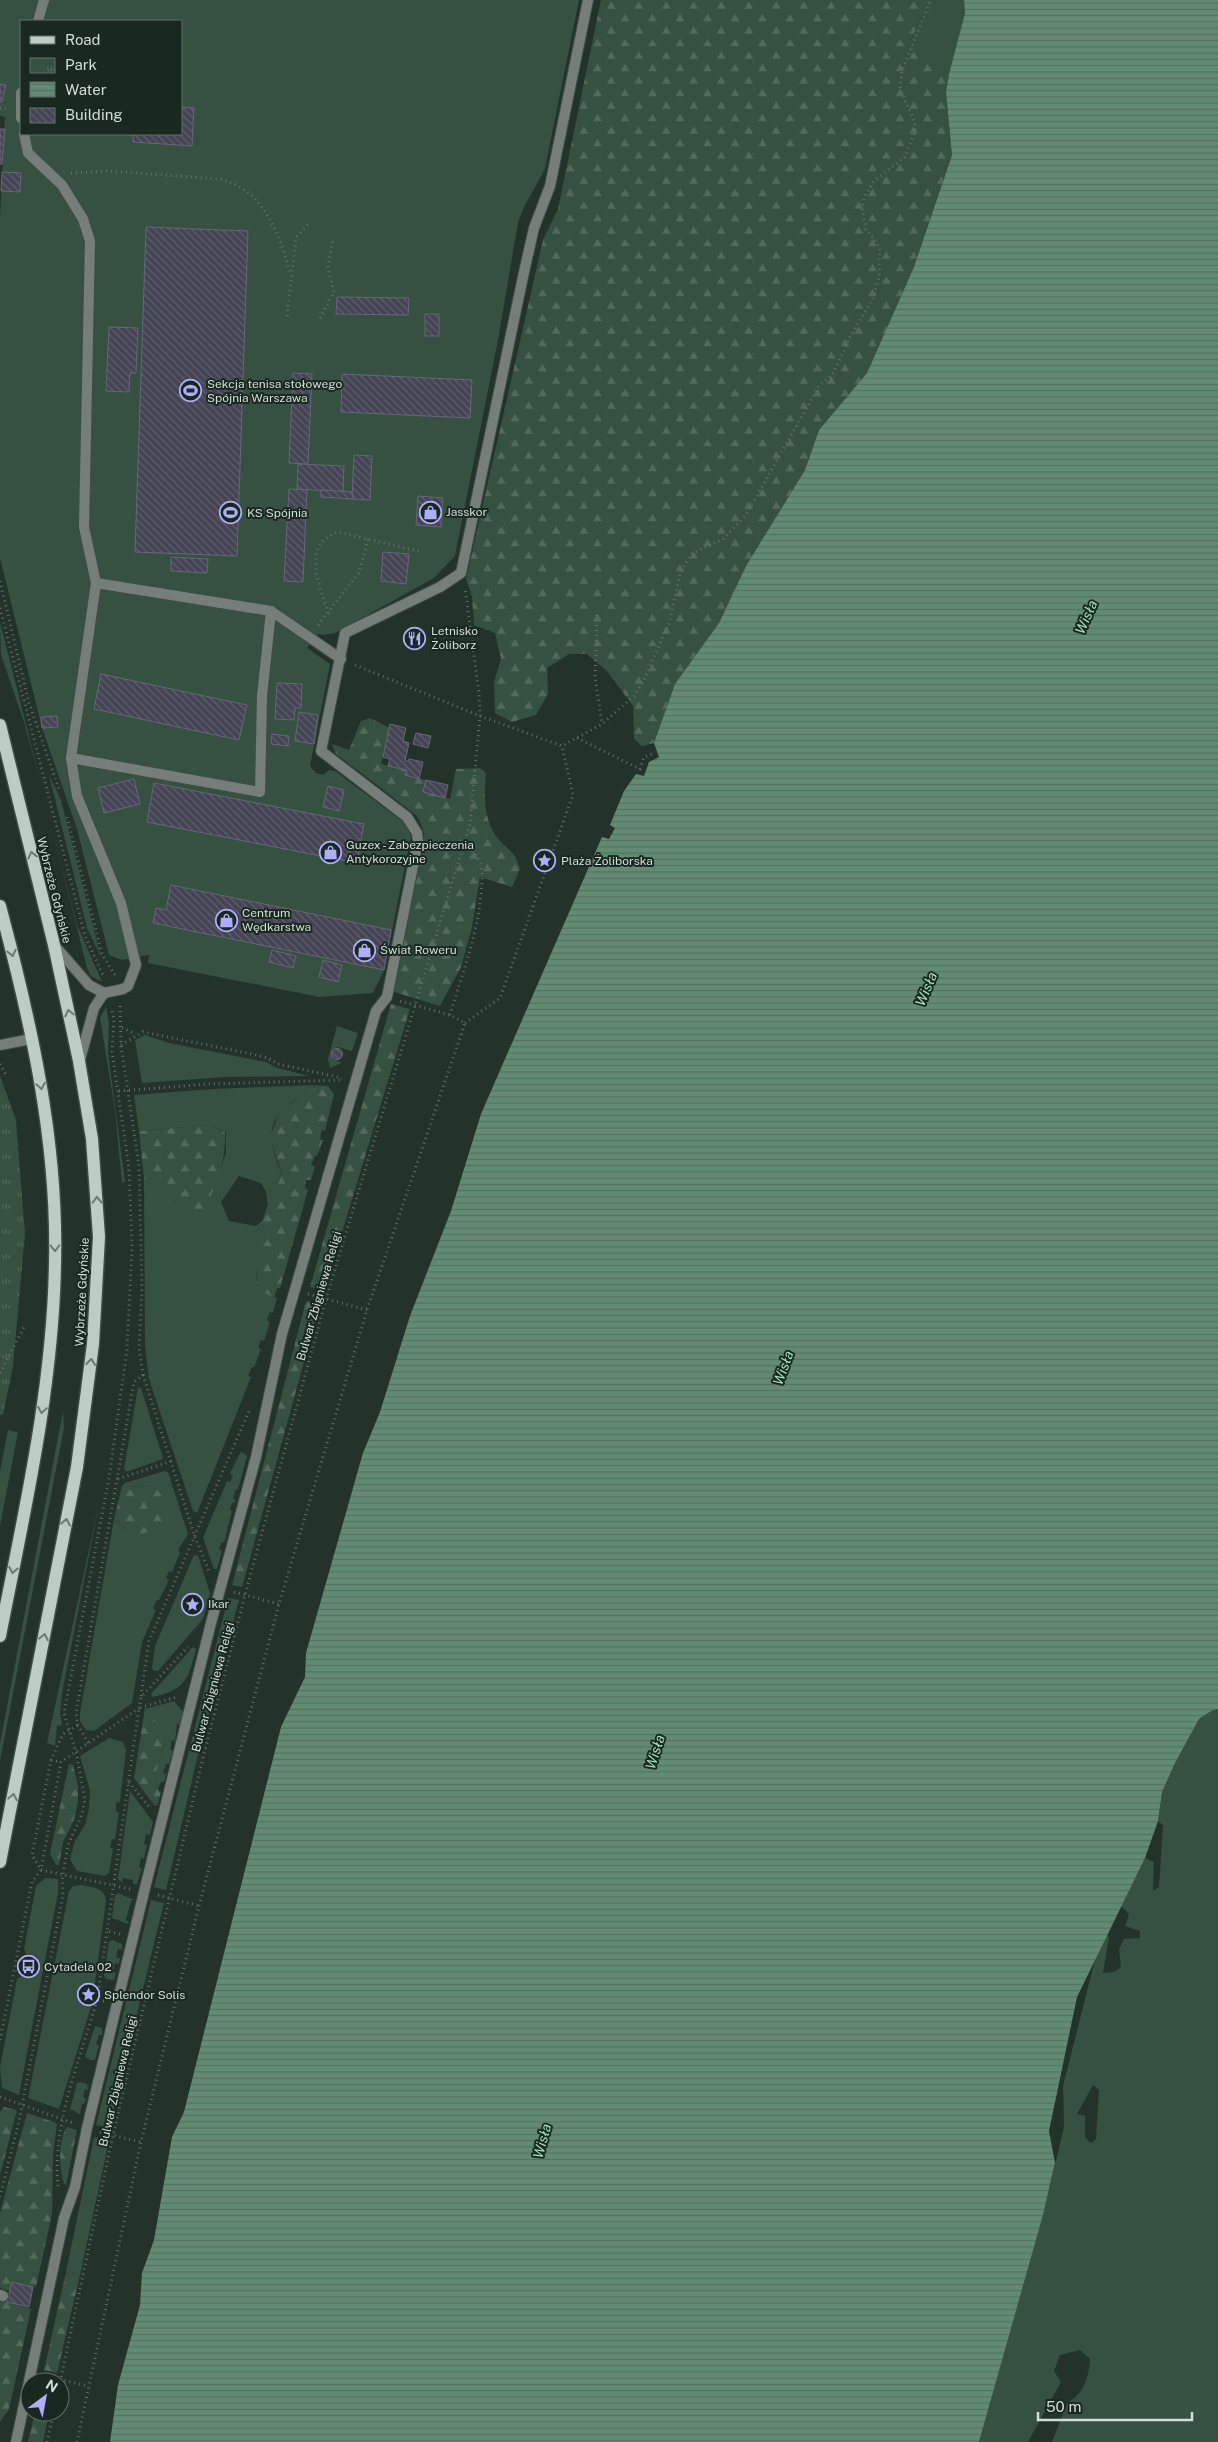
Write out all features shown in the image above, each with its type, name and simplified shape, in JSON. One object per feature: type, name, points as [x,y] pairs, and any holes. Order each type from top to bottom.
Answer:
[{"type":"main road","name":"Wybrzeże Gdyńskie","points":[[0,725],[54,945],[79,1061],[96,1176],[98,1268],[93,1344],[77,1467],[0,1862]]},
{"type":"main road","points":[[0,906],[40,1077],[51,1161],[55,1235],[54,1296],[49,1363],[0,1636]]},
{"type":"street","points":[[38,20],[44,0]]},
{"type":"street","points":[[32,2372],[64,2218],[75,2187],[87,2128],[144,1892],[194,1691],[256,1457],[282,1334],[376,1011],[387,997],[418,833],[407,817],[321,752],[345,634],[440,587],[461,574],[526,263],[534,228],[550,186],[588,0]]},
{"type":"street","points":[[24,135],[28,153],[62,185],[83,218],[90,241],[84,528],[96,583],[71,758],[77,796],[121,903],[135,955],[135,972],[128,986],[106,993],[89,986],[54,945]]},
{"type":"street","points":[[96,583],[271,611],[340,659]]},
{"type":"street","points":[[71,758],[260,792],[262,696],[271,611]]},
{"type":"street","points":[[79,1061],[90,1021],[106,993]]},
{"type":"street","points":[[0,1045],[31,1039]]},
{"type":"street","points":[[16,2442],[21,2422]]},
{"type":"path","points":[[340,659],[480,716],[562,746],[602,724],[634,696],[643,682],[669,623],[680,574],[691,554],[723,539],[746,515],[819,386],[833,374],[850,337],[873,298],[880,277],[880,247],[866,230],[862,208],[865,196],[874,181],[905,156],[914,135],[915,123],[900,89],[902,70],[931,0]]},
{"type":"path","points":[[51,174],[108,170],[219,178],[234,182],[258,201],[270,220],[291,275]]},
{"type":"path","points":[[287,316],[296,238],[309,223]]},
{"type":"path","points":[[320,318],[334,292],[328,268],[333,240]]},
{"type":"path","points":[[328,613],[316,570],[316,554],[326,536],[338,532],[422,552]]},
{"type":"path","points":[[308,637],[359,573],[368,539]]},
{"type":"path","name":"Bulwar Zbigniewa Religi","points":[[62,2372],[114,2135],[170,1898],[246,1595],[326,1299],[470,824],[480,716],[468,596]]},
{"type":"path","points":[[0,608],[85,936],[105,980],[106,993],[114,1019],[112,1052],[129,1168],[132,1248],[127,1350],[109,1478],[64,1713],[76,1752],[84,1799],[82,1814],[68,1845],[63,1874],[63,1895],[22,2105],[0,2197]]},
{"type":"path","points":[[597,615],[595,677],[602,724]]},
{"type":"path","points":[[576,738],[640,769],[644,757],[652,754]]},
{"type":"path","points":[[77,2442],[141,2142],[199,1906],[279,1604],[367,1310],[465,1023],[500,998],[573,795],[562,746]]},
{"type":"path","points":[[450,1016],[477,923],[482,872],[478,859],[472,850],[464,846]]},
{"type":"path","points":[[387,997],[450,1016],[465,1023]]},
{"type":"path","points":[[122,1028],[136,1034]]},
{"type":"path","points":[[121,1045],[136,1034],[151,1032],[171,1039],[256,1055],[268,1058],[278,1064],[355,1080]]},
{"type":"path","points":[[0,1064],[6,1075]]},
{"type":"path","points":[[119,1091],[208,1084],[355,1080]]},
{"type":"path","points":[[294,1290],[367,1310]]},
{"type":"path","points":[[0,1372],[24,1327]]},
{"type":"path","points":[[143,1374],[195,1537],[220,1592],[246,1595],[279,1604]]},
{"type":"path","points":[[64,2218],[58,2185],[56,2152],[62,2119],[97,2000],[112,1885],[149,1641],[251,1405]]},
{"type":"path","points":[[118,1479],[172,1461]]},
{"type":"path","points":[[141,1697],[192,1643]]},
{"type":"path","points":[[51,1760],[61,1762],[139,1708],[194,1691]]},
{"type":"path","points":[[78,1725],[63,1734],[51,1760],[32,1855],[41,1870],[199,1906]]},
{"type":"path","points":[[0,2040],[32,1882],[41,1870],[61,1762]]},
{"type":"path","points":[[128,1781],[162,1823]]},
{"type":"path","points":[[106,1931],[133,1937]]},
{"type":"path","points":[[97,2000],[117,2004]]},
{"type":"path","points":[[0,2097],[87,2128],[141,2142]]},
{"type":"path","points":[[70,2383],[88,2386]]},
{"type":"path","points":[[48,2442],[52,2422]]},
{"type":"green space","name":"KS Spójnia","points":[[0,0],[579,0],[545,168],[523,209],[518,223],[498,340],[455,556],[434,578],[335,633],[318,634],[307,648],[330,664],[310,766],[316,773],[323,775],[329,770],[335,771],[405,823],[411,836],[384,970],[373,993],[319,997],[148,963],[149,955],[122,960],[109,955],[77,829],[42,728],[0,558],[0,217],[5,117],[0,116]]},
{"type":"green space","points":[[601,0],[935,0],[920,19],[908,48],[949,74],[946,92],[952,155],[914,267],[867,373],[819,430],[805,470],[746,566],[719,623],[675,684],[654,743],[642,746],[634,739],[633,706],[608,672],[587,654],[569,654],[547,668],[548,694],[536,715],[512,722],[495,713],[494,682],[501,659],[495,633],[474,625],[472,597],[466,579],[543,240],[558,209]]},
{"type":"green space","points":[[935,0],[964,0],[965,13],[949,74],[908,48],[920,19]]},
{"type":"green space","points":[[0,622],[41,784],[24,722],[1,655]]},
{"type":"green space","points":[[370,718],[390,728],[381,764],[407,770],[406,776],[426,780],[423,792],[450,799],[456,769],[480,768],[486,773],[485,800],[490,826],[494,834],[514,855],[520,869],[512,887],[480,877],[472,927],[461,967],[440,1006],[394,992],[424,841],[421,825],[416,815],[335,753],[332,744],[349,750],[361,721]]},
{"type":"green space","points":[[49,775],[61,800],[101,957],[87,928]]},
{"type":"green space","points":[[45,800],[77,925],[102,982],[91,976],[87,968]]},
{"type":"green space","points":[[391,1004],[410,1009],[324,1291],[310,1287]]},
{"type":"green space","points":[[106,1007],[109,1023],[108,1053],[125,1182],[122,1183],[115,1110],[100,1018]]},
{"type":"green space","points":[[337,1026],[358,1033],[352,1051],[338,1047],[334,1049],[333,1059],[342,1063],[330,1068],[328,1059]]},
{"type":"green space","points":[[145,1035],[169,1043],[266,1062],[277,1068],[309,1076],[225,1077],[142,1083],[135,1040]]},
{"type":"green space","points":[[0,1076],[16,1120],[25,1234],[13,1366],[3,1415],[0,1415]]},
{"type":"green space","points":[[313,1085],[288,1106],[274,1122],[272,1143],[282,1175],[268,1205],[266,1192],[261,1183],[239,1176],[221,1202],[229,1221],[256,1226],[264,1219],[256,1275],[257,1290],[277,1298],[273,1313],[270,1312],[267,1320],[270,1322],[264,1341],[261,1340],[258,1348],[261,1349],[254,1368],[252,1367],[248,1376],[251,1377],[197,1513],[193,1511],[149,1379],[145,1346],[144,1179],[185,1210],[213,1190],[226,1153],[226,1132],[209,1125],[139,1131],[134,1095],[213,1089]]},
{"type":"green space","points":[[313,1085],[328,1086],[334,1094],[325,1131],[322,1130],[320,1139],[323,1140],[317,1156],[315,1156],[311,1165],[315,1167],[311,1180],[306,1180],[305,1188],[308,1190],[280,1288],[277,1288],[274,1297],[257,1290],[257,1258],[262,1223],[268,1204],[282,1175],[270,1137],[279,1113]]},
{"type":"green space","points":[[209,1125],[225,1132],[220,1172],[208,1201],[202,1210],[185,1210],[144,1179],[139,1131]]},
{"type":"green space","points":[[306,1301],[320,1304],[242,1587],[232,1585]]},
{"type":"green space","points":[[138,1387],[141,1388],[163,1458],[126,1472],[124,1469]]},
{"type":"green space","points":[[63,1411],[64,1428],[0,1761],[0,1744]]},
{"type":"green space","points":[[8,1430],[18,1432],[0,1526],[0,1471]]},
{"type":"green space","points":[[242,1452],[247,1456],[238,1490],[236,1489],[233,1498],[236,1500],[232,1503],[230,1510],[232,1511],[224,1543],[222,1542],[219,1549],[222,1551],[217,1569],[214,1569],[203,1538],[227,1481],[230,1482],[233,1476],[230,1474]]},
{"type":"green space","points":[[164,1471],[168,1472],[188,1534],[178,1550],[180,1553],[172,1572],[169,1571],[166,1578],[169,1580],[153,1608],[156,1610],[142,1642],[132,1703],[94,1731],[86,1730],[80,1721],[80,1713],[114,1519],[135,1535],[153,1487],[122,1486],[125,1483]]},
{"type":"green space","points":[[122,1486],[153,1487],[164,1496],[167,1514],[154,1531],[135,1535],[114,1519]]},
{"type":"green space","points":[[100,1499],[62,1693],[60,1712],[62,1725],[57,1726],[55,1746],[47,1743]]},
{"type":"green space","points":[[194,1555],[198,1556],[210,1593],[203,1619],[158,1671],[154,1671],[152,1668],[155,1646]]},
{"type":"green space","points":[[228,1598],[239,1600],[197,1759],[166,1890],[154,1887]]},
{"type":"green space","points":[[193,1647],[196,1649],[193,1660],[183,1682],[172,1691],[152,1697],[151,1694]]},
{"type":"green space","points":[[174,1701],[183,1712],[180,1725],[177,1724],[175,1741],[172,1740],[170,1750],[173,1751],[169,1764],[166,1764],[163,1773],[166,1774],[164,1782],[161,1782],[158,1790],[155,1776],[165,1740],[145,1709]]},
{"type":"green space","points":[[145,1708],[157,1723],[165,1740],[155,1776],[158,1790],[161,1792],[157,1806],[154,1805],[134,1778]]},
{"type":"green space","points":[[1218,1709],[1218,2442],[1052,2442],[1067,2403],[1078,2395],[1087,2378],[1090,2359],[1080,2350],[1060,2355],[1054,2371],[1061,2382],[1028,2442],[979,2442],[1043,2215],[1064,2127],[1063,2086],[1096,1956],[1107,1934],[1109,1937],[1103,1973],[1114,1972],[1121,1967],[1119,1949],[1124,1939],[1140,1938],[1140,1931],[1125,1926],[1129,1914],[1121,1906],[1145,1858],[1154,1862],[1153,1891],[1159,1887],[1163,1825],[1158,1821],[1162,1792],[1175,1763],[1199,1719]],"holes":[[[1093,2085],[1099,2090],[1096,2139],[1091,2143],[1085,2138],[1085,2116],[1077,2114]]]},
{"type":"green space","points":[[109,1738],[123,1742],[126,1750],[120,1802],[116,1803],[116,1812],[119,1812],[115,1839],[112,1839],[110,1848],[113,1848],[109,1873],[105,1876],[77,1871],[70,1859],[75,1841],[85,1825],[89,1808],[90,1791],[80,1756]]},
{"type":"green space","points":[[69,1764],[73,1765],[78,1786],[78,1802],[74,1820],[63,1842],[59,1865],[56,1865],[50,1854]]},
{"type":"green space","points":[[130,1791],[153,1822],[150,1835],[146,1834],[144,1844],[147,1845],[144,1859],[141,1858],[139,1867],[142,1868],[137,1884],[133,1884],[133,1880],[123,1878],[122,1882],[118,1879]]},
{"type":"green space","points":[[45,1878],[58,1879],[58,1893],[19,2095],[2,2088],[0,2067],[17,1979],[22,1976],[32,1978],[37,1957],[26,1954],[24,1949],[36,1886]]},
{"type":"green space","points":[[80,1885],[100,1890],[105,1896],[106,1901],[92,2004],[59,2109],[28,2098],[69,1891],[73,1886]]},
{"type":"green space","points":[[118,1893],[134,1900],[131,1901],[126,1920],[129,1922],[128,1924],[112,1918],[115,1895]]},
{"type":"green space","points":[[151,1900],[164,1903],[109,2128],[96,2125]]},
{"type":"green space","points":[[112,1940],[122,1944],[122,1950],[118,1949],[116,1958],[120,1958],[119,1964],[115,1963],[113,1972],[116,1973],[114,1980],[106,1979],[104,1976],[109,1942]]},
{"type":"green space","points":[[95,2026],[102,2028],[102,2035],[99,2035],[96,2044],[99,2045],[95,2060],[90,2060],[85,2056]]},
{"type":"green space","points":[[77,2083],[87,2084],[88,2090],[85,2089],[83,2097],[86,2099],[84,2104],[82,2104],[80,2114],[70,2109]]},
{"type":"green space","points":[[4,2107],[17,2110],[0,2175],[0,2112]]},
{"type":"green space","points":[[27,2113],[57,2123],[53,2156],[52,2214],[36,2287],[12,2282],[10,2291],[0,2288],[0,2213]]},
{"type":"green space","points":[[67,2127],[77,2130],[66,2186],[60,2165],[60,2156],[62,2139]]},
{"type":"green space","points":[[94,2137],[107,2140],[107,2150],[80,2275],[66,2272]]},
{"type":"green space","points":[[66,2272],[80,2275],[57,2372],[44,2370]]},
{"type":"green space","points":[[0,2300],[31,2309],[9,2409],[0,2422]]},
{"type":"green space","points":[[33,2422],[47,2422],[43,2442],[28,2442]]},
{"type":"water","name":"Wisła","points":[[964,0],[1218,0],[1218,1709],[1199,1719],[1175,1763],[1162,1792],[1158,1821],[1145,1858],[1077,1997],[1049,2131],[1055,2163],[1043,2215],[979,2442],[110,2442],[118,2385],[140,2305],[142,2273],[154,2240],[172,2137],[184,2112],[281,1727],[305,1677],[306,1653],[363,1453],[380,1412],[410,1316],[451,1211],[481,1114],[602,837],[609,839],[615,828],[610,825],[624,791],[636,774],[644,776],[649,762],[659,757],[654,743],[675,684],[719,623],[746,566],[805,470],[819,430],[867,373],[914,267],[952,155],[946,92],[965,13]]},
{"type":"building","points":[[0,84],[6,85],[2,102],[0,102]]},
{"type":"building","points":[[182,107],[194,108],[192,146],[133,142],[133,135],[182,135]]},
{"type":"building","points":[[0,129],[5,129],[2,164],[0,164]]},
{"type":"building","points":[[2,172],[21,173],[20,192],[1,191]]},
{"type":"building","name":"Sekcja tenisa stołowego Spójnia Warszawa","points":[[146,227],[248,231],[237,556],[135,552]]},
{"type":"building","points":[[337,297],[409,298],[408,315],[336,314]]},
{"type":"building","points":[[425,314],[439,314],[439,336],[425,336]]},
{"type":"building","points":[[109,327],[138,328],[136,373],[130,373],[129,392],[106,391]]},
{"type":"building","points":[[293,373],[312,374],[308,464],[289,463]]},
{"type":"building","points":[[342,374],[472,380],[470,418],[341,412]]},
{"type":"building","points":[[354,455],[372,456],[370,500],[352,499]]},
{"type":"building","points":[[298,464],[344,466],[343,492],[297,489]]},
{"type":"building","points":[[289,489],[307,490],[303,582],[284,581]]},
{"type":"building","points":[[321,490],[353,492],[352,499],[321,497]]},
{"type":"building","name":"Jasskor","points":[[418,496],[443,498],[441,527],[416,525]]},
{"type":"building","points":[[383,552],[409,554],[406,584],[381,581]]},
{"type":"building","points":[[171,557],[208,559],[207,573],[171,571]]},
{"type":"building","points":[[101,674],[247,705],[239,740],[94,709]]},
{"type":"building","points":[[277,683],[302,684],[301,708],[295,708],[294,720],[275,719]]},
{"type":"building","points":[[299,712],[318,715],[314,744],[295,741]]},
{"type":"building","points":[[57,716],[58,727],[42,728],[41,717]]},
{"type":"building","points":[[390,724],[406,728],[403,741],[409,743],[405,761],[409,759],[423,762],[419,779],[405,775],[407,770],[388,766],[390,759],[383,757]]},
{"type":"building","points":[[416,733],[431,736],[428,748],[413,744]]},
{"type":"building","points":[[272,734],[289,736],[288,746],[271,744]]},
{"type":"building","points":[[134,779],[140,804],[104,813],[98,788]]},
{"type":"building","points":[[426,780],[448,785],[445,798],[423,792]]},
{"type":"building","points":[[154,783],[364,824],[357,863],[147,822]]},
{"type":"building","points":[[328,786],[344,790],[339,811],[323,807]]},
{"type":"building","points":[[171,885],[391,930],[384,970],[153,923],[156,908],[166,910]]},
{"type":"building","points":[[272,950],[296,956],[293,968],[269,962]]},
{"type":"building","points":[[323,960],[342,965],[338,982],[319,977]]},
{"type":"building","points":[[335,1049],[339,1049],[342,1054],[341,1058],[335,1059],[332,1056],[332,1052]]},
{"type":"building","points":[[12,2282],[33,2287],[29,2307],[7,2302]]},
{"type":"place","name":"Sekcja tenisa stołowego Spójnia Warszawa","points":[[191,391]]},
{"type":"place","name":"Jasskor","points":[[430,512]]},
{"type":"place","name":"KS Spójnia","points":[[231,513]]},
{"type":"place","name":"Letnisko Żoliborz","points":[[415,638]]},
{"type":"place","name":"Guzex - Zabezpieczenia Antykorozyjne","points":[[330,852]]},
{"type":"place","name":"Plaża Żoliborska","points":[[545,861]]},
{"type":"place","name":"Centrum Wędkarstwa","points":[[226,920]]},
{"type":"place","name":"Świat Roweru","points":[[364,950]]},
{"type":"place","name":"Ikar","points":[[192,1604]]},
{"type":"place","name":"Cytadela 02","points":[[28,1967]]},
{"type":"place","name":"Splendor Solis","points":[[88,1995]]}]
